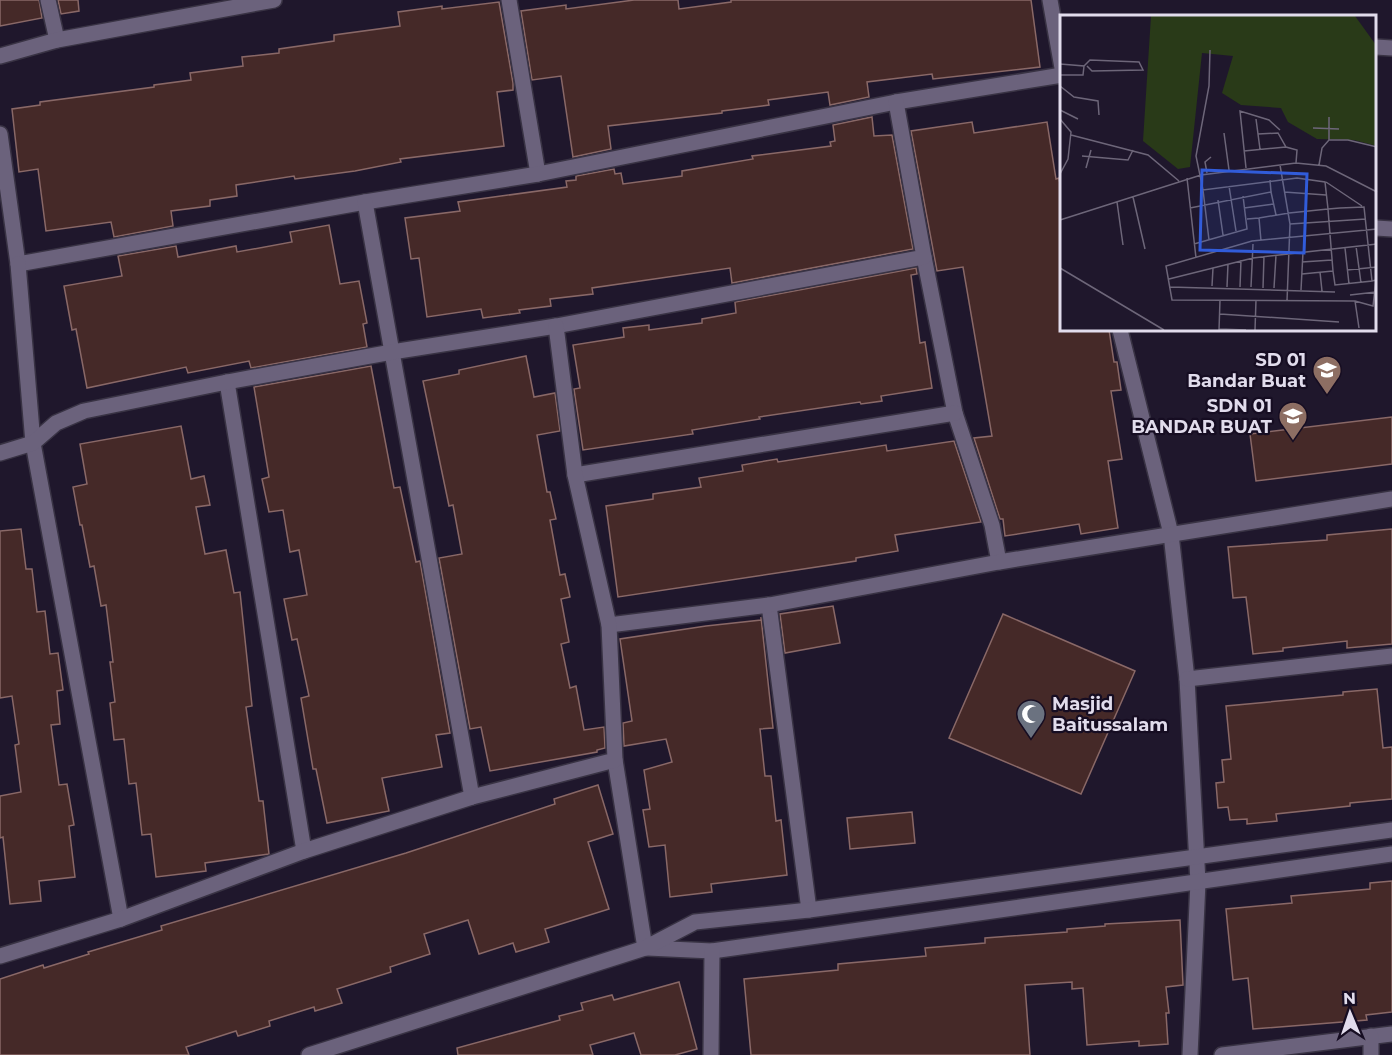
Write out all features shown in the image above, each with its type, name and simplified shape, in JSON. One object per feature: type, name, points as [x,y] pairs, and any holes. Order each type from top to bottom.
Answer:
[{"type":"street","points":[[48,0],[57,40]]},
{"type":"street","points":[[0,56],[57,40],[274,0]]},
{"type":"street","points":[[509,0],[538,174]]},
{"type":"street","points":[[1050,0],[1060,57]]},
{"type":"street","points":[[1377,47],[1392,48]]},
{"type":"street","points":[[18,264],[365,202],[538,174],[896,102],[1060,75]]},
{"type":"street","points":[[896,102],[955,413],[992,525],[999,562]]},
{"type":"street","points":[[0,134],[18,264],[33,443],[121,919]]},
{"type":"street","points":[[365,202],[472,797]]},
{"type":"street","points":[[1377,228],[1392,230]]},
{"type":"street","points":[[0,453],[33,443],[56,423],[84,411],[227,382],[392,352],[556,326],[924,257]]},
{"type":"street","points":[[556,326],[575,475],[609,625],[615,760],[645,948]]},
{"type":"street","points":[[1120,332],[1170,534],[1187,679],[1198,882],[1190,1055]]},
{"type":"street","points":[[227,382],[304,851]]},
{"type":"street","points":[[575,475],[955,413]]},
{"type":"street","points":[[609,625],[769,605],[999,562],[1392,499]]},
{"type":"street","points":[[769,605],[808,910]]},
{"type":"street","points":[[1187,679],[1392,656]]},
{"type":"street","points":[[0,957],[121,919],[304,851],[472,797],[615,760]]},
{"type":"street","points":[[309,1055],[645,948],[695,922],[808,910],[1392,830]]},
{"type":"street","points":[[645,948],[712,951],[1392,854]]},
{"type":"street","points":[[711,1055],[712,951]]},
{"type":"street","points":[[1222,1055],[1392,1034]]},
{"type":"street","points":[[1371,1036],[1371,1055]]},
{"type":"building","points":[[0,0],[39,0],[42,18],[0,26]]},
{"type":"building","points":[[58,0],[78,0],[79,11],[61,14]]},
{"type":"building","points":[[634,0],[678,0],[679,9],[731,2],[731,0],[1031,0],[1040,67],[933,79],[932,74],[867,82],[869,97],[830,105],[828,92],[768,100],[769,105],[722,111],[722,113],[608,126],[611,149],[573,157],[561,76],[532,80],[521,11],[566,5],[566,9]]},
{"type":"building","points":[[499,2],[513,83],[513,90],[497,92],[504,146],[400,159],[401,162],[355,171],[295,179],[294,176],[236,185],[237,196],[210,200],[210,206],[171,211],[173,226],[114,237],[111,222],[46,231],[38,169],[19,172],[12,109],[40,105],[40,102],[191,80],[190,73],[243,66],[242,57],[279,53],[279,49],[334,41],[334,35],[400,26],[398,12]]},
{"type":"building","points":[[872,117],[874,136],[892,135],[913,249],[732,283],[730,268],[592,288],[593,294],[550,299],[551,306],[519,310],[520,313],[483,318],[481,309],[427,317],[419,258],[411,259],[405,218],[460,211],[458,202],[567,187],[566,181],[576,180],[576,176],[614,169],[615,174],[621,173],[623,184],[682,176],[682,171],[753,159],[752,156],[831,146],[830,142],[835,141],[833,125]]},
{"type":"building","points":[[972,122],[974,133],[1047,122],[1056,179],[1059,178],[1060,184],[1060,332],[1109,332],[1114,362],[1117,362],[1121,390],[1111,391],[1122,459],[1108,461],[1118,528],[1081,534],[1079,524],[1005,536],[1003,519],[1000,519],[974,438],[992,436],[963,267],[937,271],[911,131]]},
{"type":"building","points":[[329,225],[340,284],[359,281],[367,323],[363,324],[367,347],[251,368],[249,361],[188,373],[186,367],[87,388],[76,329],[72,330],[64,286],[122,276],[118,256],[176,246],[178,257],[236,246],[237,252],[292,242],[290,232]]},
{"type":"building","points":[[916,268],[917,274],[911,275],[920,343],[925,342],[932,388],[881,396],[882,401],[861,404],[860,402],[759,417],[760,419],[692,430],[693,434],[583,450],[574,389],[580,388],[573,345],[624,337],[623,328],[649,325],[649,330],[702,323],[702,319],[736,313],[735,302]]},
{"type":"building","points":[[526,356],[534,397],[555,393],[560,431],[537,435],[547,492],[550,492],[556,519],[550,520],[560,575],[565,574],[570,597],[561,599],[569,642],[561,644],[570,688],[576,686],[584,730],[604,727],[605,748],[597,752],[490,771],[481,727],[470,729],[439,558],[462,554],[453,505],[449,506],[423,381],[459,374],[459,370]]},
{"type":"building","points":[[371,366],[394,488],[400,487],[416,562],[420,561],[450,733],[436,735],[442,767],[382,778],[389,811],[327,823],[316,769],[313,769],[301,698],[309,696],[297,639],[292,640],[284,599],[307,595],[299,550],[290,552],[283,510],[269,512],[262,479],[269,477],[254,387]]},
{"type":"building","points":[[1392,417],[1392,464],[1256,481],[1250,434]]},
{"type":"building","points":[[181,426],[191,479],[204,476],[210,505],[196,507],[205,554],[226,550],[234,593],[240,592],[252,706],[246,707],[259,801],[263,801],[269,854],[205,863],[206,871],[156,877],[151,834],[142,835],[136,783],[129,784],[124,739],[114,740],[110,703],[115,702],[110,662],[113,662],[106,605],[101,606],[94,566],[90,567],[73,487],[87,484],[80,444]]},
{"type":"building","points":[[954,441],[981,522],[895,535],[898,551],[856,558],[856,561],[618,597],[606,506],[653,499],[653,494],[701,487],[699,478],[743,471],[742,465],[777,459],[778,462],[886,445],[887,451]]},
{"type":"building","points":[[21,529],[26,569],[32,569],[37,612],[45,611],[50,654],[58,653],[63,690],[57,691],[60,724],[51,725],[59,785],[67,784],[74,825],[69,826],[75,877],[39,881],[41,901],[10,904],[3,837],[0,838],[0,796],[21,792],[15,745],[19,744],[12,696],[0,698],[0,531]]},
{"type":"building","points":[[1392,529],[1392,644],[1347,648],[1347,641],[1283,648],[1283,651],[1253,654],[1246,597],[1233,598],[1228,547],[1327,540],[1327,535]]},
{"type":"building","points":[[833,606],[840,643],[785,653],[780,614]]},
{"type":"building","name":"Masjid Baitussalam","points":[[1003,614],[1135,671],[1081,794],[949,738]]},
{"type":"building","points":[[761,617],[773,728],[760,729],[765,776],[771,776],[776,821],[781,820],[787,875],[711,884],[712,892],[670,897],[665,845],[649,847],[643,810],[650,809],[644,770],[672,762],[666,739],[624,746],[623,723],[632,721],[620,639],[761,620]]},
{"type":"building","points":[[1377,689],[1383,748],[1392,747],[1392,799],[1276,814],[1277,821],[1247,824],[1247,819],[1230,820],[1228,807],[1218,808],[1216,783],[1224,782],[1222,760],[1231,759],[1226,706],[1343,695],[1343,692]]},
{"type":"building","points":[[598,785],[613,834],[588,842],[609,909],[545,929],[549,942],[516,952],[513,943],[479,954],[468,920],[424,934],[430,954],[390,967],[391,972],[337,989],[342,1003],[315,1011],[314,1007],[269,1021],[270,1026],[238,1036],[236,1031],[186,1047],[189,1055],[0,1055],[0,979],[43,965],[44,968],[162,930],[161,926],[406,853],[555,804],[554,799]]},
{"type":"building","points":[[912,812],[915,843],[850,849],[847,818]]},
{"type":"building","points":[[1392,881],[1392,1012],[1366,1015],[1367,1020],[1253,1029],[1248,978],[1233,980],[1226,909],[1292,903],[1291,896],[1370,889],[1370,883]]},
{"type":"building","points":[[1180,920],[1183,985],[1166,987],[1169,1013],[1166,1013],[1168,1044],[1139,1046],[1139,1041],[1087,1045],[1083,988],[1072,989],[1072,982],[1025,985],[1030,1055],[751,1055],[744,979],[838,970],[838,964],[926,956],[925,948],[985,943],[985,938],[1067,932],[1067,929],[1105,926],[1105,924]]},
{"type":"building","points":[[679,982],[697,1049],[675,1055],[641,1055],[634,1033],[590,1045],[593,1055],[458,1055],[457,1048],[560,1020],[559,1016],[583,1010],[581,1003],[612,995],[614,1000]]},
{"type":"place","name":"SD 01 Bandar Buat","points":[[1327,396]]},
{"type":"place","name":"SDN 01 BANDAR BUAT","points":[[1293,442]]},
{"type":"place","name":"Masjid Baitussalam","points":[[1031,740]]}]
